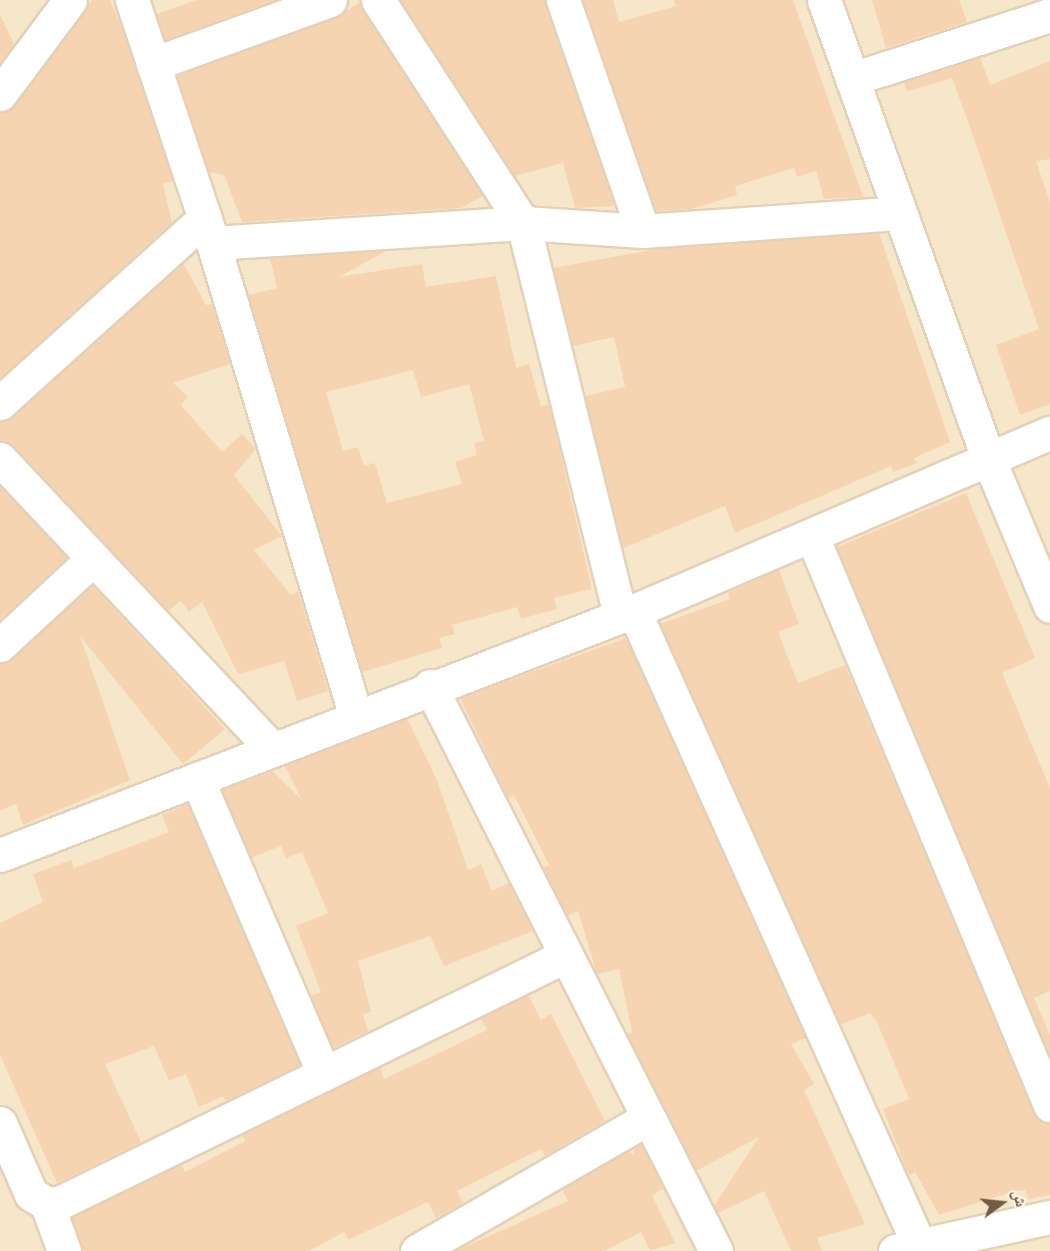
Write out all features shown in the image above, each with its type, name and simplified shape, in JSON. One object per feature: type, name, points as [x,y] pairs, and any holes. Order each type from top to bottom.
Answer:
[{"type":"street","points":[[0,94],[45,14],[70,0]]},
{"type":"street","points":[[132,0],[209,231],[355,714]]},
{"type":"street","points":[[153,64],[330,0]]},
{"type":"street","points":[[378,0],[523,223],[627,613],[907,1248],[1050,1217]]},
{"type":"street","points":[[563,0],[643,231]]},
{"type":"street","points":[[824,0],[898,213],[989,460],[1050,606]]},
{"type":"street","points":[[852,79],[1050,15]]},
{"type":"street","points":[[0,403],[209,231],[523,223],[643,231],[898,213]]},
{"type":"street","points":[[0,855],[355,714],[627,613],[812,536],[1050,432]]},
{"type":"street","points":[[0,459],[271,748]]},
{"type":"street","points":[[812,536],[1050,1105]]},
{"type":"street","points":[[0,645],[93,559]]},
{"type":"street","points":[[430,686],[563,957],[716,1251]]},
{"type":"street","points":[[197,778],[324,1074]]},
{"type":"street","points":[[47,1204],[66,1201],[563,957]]},
{"type":"street","points":[[417,1251],[648,1118]]},
{"type":"street","points":[[0,1123],[31,1194],[47,1204],[64,1251]]},
{"type":"shaded area","points":[[0,0],[1050,0],[1050,1251],[0,1251]]},
{"type":"building","points":[[92,0],[110,0],[121,26],[173,181],[163,184],[172,223],[0,378],[0,112],[15,105]]},
{"type":"building","points":[[197,0],[275,0],[165,40],[156,14]]},
{"type":"building","points":[[400,0],[545,0],[615,206],[575,208],[563,163],[515,176]]},
{"type":"building","points":[[583,0],[613,0],[619,22],[676,6],[674,0],[793,0],[863,197],[824,199],[816,171],[797,177],[794,168],[735,186],[737,195],[691,209],[656,211]]},
{"type":"building","points":[[872,0],[959,0],[967,22],[886,48]]},
{"type":"building","points":[[360,2],[483,196],[461,208],[242,222],[224,175],[209,172],[177,75],[336,18]]},
{"type":"building","points":[[0,15],[14,44],[0,63]]},
{"type":"building","points":[[980,57],[990,85],[1050,61],[1050,159],[1036,161],[1050,202],[1050,404],[1020,415],[996,345],[1039,329],[969,124],[952,78],[907,91],[904,82]]},
{"type":"building","points":[[879,233],[950,442],[914,458],[917,463],[893,472],[891,466],[735,533],[725,506],[623,548],[585,396],[625,387],[614,337],[573,346],[553,268],[662,248]]},
{"type":"building","points":[[386,251],[339,277],[422,264],[426,287],[496,276],[516,368],[529,364],[541,406],[549,404],[592,589],[554,598],[557,609],[521,619],[517,607],[452,625],[455,634],[439,638],[442,648],[362,672],[248,295],[277,288],[270,258]],"holes":[[[413,370],[421,397],[469,384],[484,441],[474,443],[477,455],[455,462],[462,484],[387,503],[375,463],[364,466],[358,447],[343,451],[326,392]]]},
{"type":"building","points":[[183,263],[206,305],[212,304],[230,364],[173,383],[188,397],[181,405],[222,452],[242,434],[256,449],[234,475],[282,536],[254,550],[291,595],[298,591],[328,691],[297,701],[284,661],[238,674],[202,602],[189,612],[181,601],[168,611],[14,446],[0,441],[0,421],[13,417]]},
{"type":"building","points":[[0,486],[67,558],[0,619]]},
{"type":"building","points":[[966,493],[1035,658],[1002,673],[1050,788],[1050,991],[1034,998],[1050,1035],[1050,1056],[837,547]]},
{"type":"building","points":[[779,570],[799,624],[778,632],[798,683],[845,665],[1033,1112],[1050,1123],[1050,1195],[1029,1199],[1025,1190],[1011,1192],[939,1215],[915,1172],[909,1175],[883,1109],[909,1099],[877,1022],[870,1013],[840,1025],[660,624],[730,599],[728,593]]},
{"type":"building","points":[[92,585],[225,729],[183,764],[80,636],[130,780],[23,825],[16,804],[0,811],[0,663],[13,659]]},
{"type":"building","points":[[626,638],[806,1038],[791,1044],[814,1084],[804,1090],[865,1224],[817,1238],[822,1251],[791,1251],[764,1191],[718,1213],[714,1206],[759,1137],[696,1171],[627,1034],[632,1032],[619,969],[597,974],[578,911],[567,916],[543,868],[549,865],[514,795],[508,798],[460,698]]},
{"type":"building","points":[[407,718],[437,780],[468,870],[481,864],[492,891],[509,883],[533,931],[444,966],[430,936],[358,961],[371,1012],[363,1014],[368,1031],[333,1048],[311,996],[321,992],[296,926],[328,913],[302,852],[286,858],[281,846],[251,858],[222,790],[273,771],[301,799],[285,766]]},
{"type":"building","points":[[188,804],[300,1065],[226,1101],[223,1096],[199,1107],[186,1074],[169,1081],[154,1046],[105,1064],[141,1142],[57,1183],[0,1055],[0,923],[43,902],[33,874],[71,860],[74,868],[169,832],[162,815]]},
{"type":"building","points":[[528,995],[541,1020],[551,1014],[605,1121],[545,1156],[541,1149],[457,1191],[463,1203],[436,1218],[428,1202],[348,1240],[344,1232],[309,1251],[84,1251],[72,1218],[181,1164],[185,1172],[245,1141],[242,1135],[380,1067],[384,1079],[487,1030],[481,1019]]},
{"type":"building","points":[[641,1144],[663,1189],[652,1195],[675,1243],[650,1251],[641,1232],[605,1251],[455,1251],[568,1201],[562,1189],[626,1152],[634,1154],[633,1148]]}]
